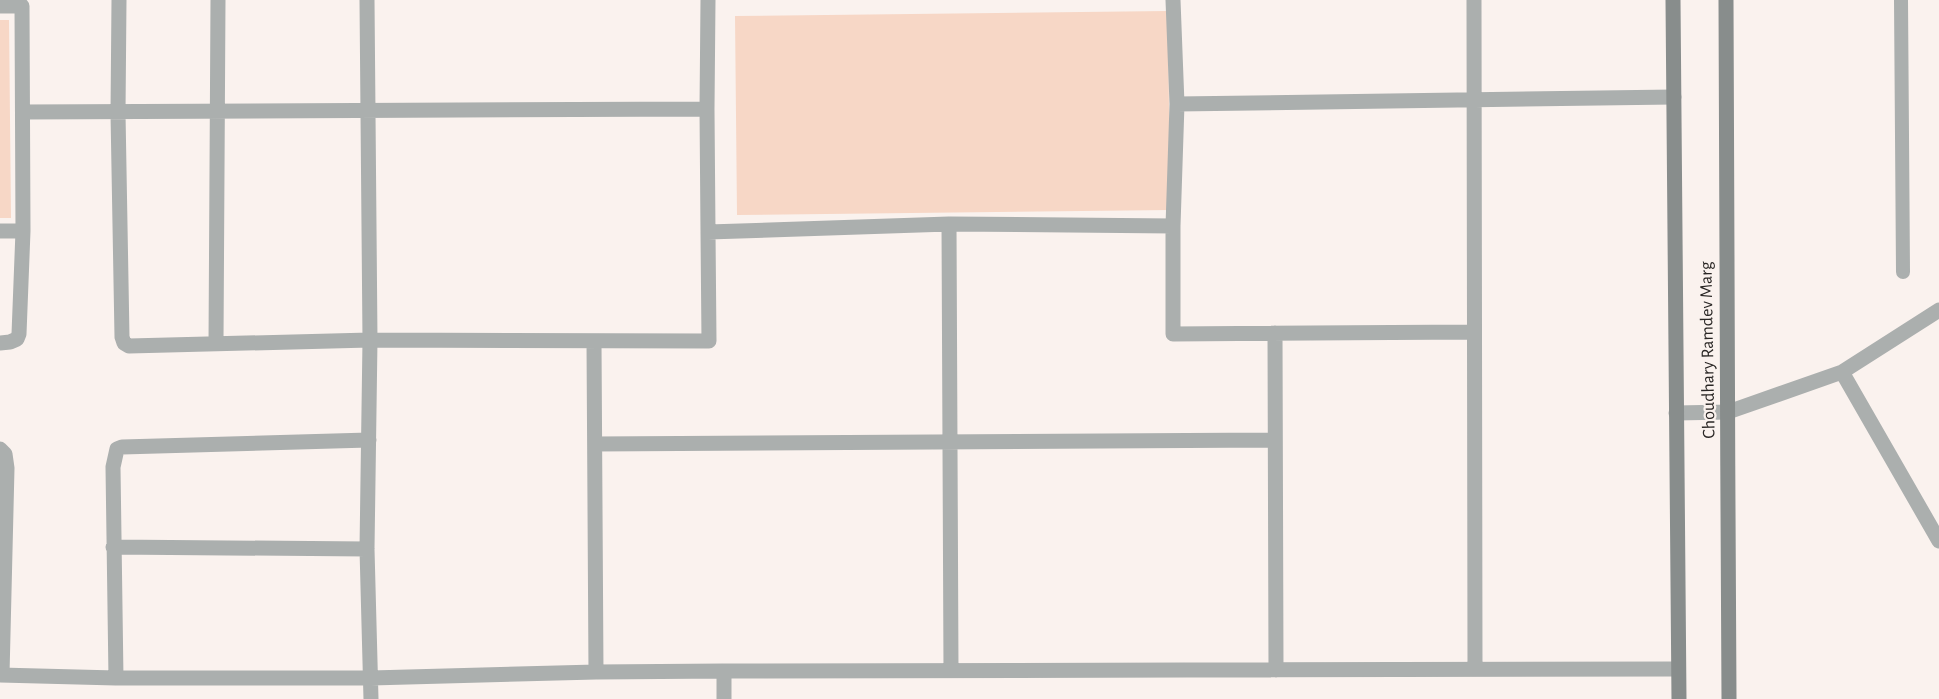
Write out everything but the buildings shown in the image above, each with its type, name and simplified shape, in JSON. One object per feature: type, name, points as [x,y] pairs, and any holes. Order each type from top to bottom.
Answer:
[{"type":"street","points":[[119,0],[118,113],[122,327],[124,343],[129,346],[144,347],[216,343],[370,340],[709,341],[708,0]]},
{"type":"street","points":[[216,343],[218,0]]},
{"type":"street","points":[[367,0],[370,340],[367,549],[371,699]]},
{"type":"street","points":[[1173,0],[1178,104],[1173,226],[1173,334],[1473,332]]},
{"type":"street","points":[[1474,0],[1475,669]]},
{"type":"street","points":[[1673,0],[1679,699]]},
{"type":"street","name":"Choudhary Ramdev Marg","points":[[1726,0],[1726,353],[1730,699]]},
{"type":"street","points":[[0,6],[22,3],[23,112],[23,231],[19,334],[17,339],[0,343]]},
{"type":"street","points":[[1178,104],[1674,97]]},
{"type":"street","points":[[23,112],[707,109]]},
{"type":"street","points":[[708,232],[949,224],[1173,226]]},
{"type":"street","points":[[949,224],[952,670]]},
{"type":"street","points":[[0,231],[23,231]]},
{"type":"street","points":[[1676,413],[1728,412],[1842,372],[1939,310]]},
{"type":"street","points":[[1275,333],[1276,670]]},
{"type":"street","points":[[594,342],[596,672]]},
{"type":"street","points":[[1842,372],[1939,541]]},
{"type":"street","points":[[116,678],[113,466],[117,449],[122,447],[369,440]]},
{"type":"street","points":[[595,444],[1275,440]]},
{"type":"street","points":[[0,449],[5,454],[7,468],[1,675],[116,678],[371,678],[596,672],[724,671],[1678,669]]},
{"type":"street","points":[[113,547],[367,549]]},
{"type":"street","points":[[724,671],[724,699]]},
{"type":"lane","points":[[1901,0],[1903,272]]},
{"type":"shaded area","points":[[1168,11],[1170,210],[737,215],[735,16]]},
{"type":"shaded area","points":[[0,20],[9,20],[11,218],[0,218]]}]
